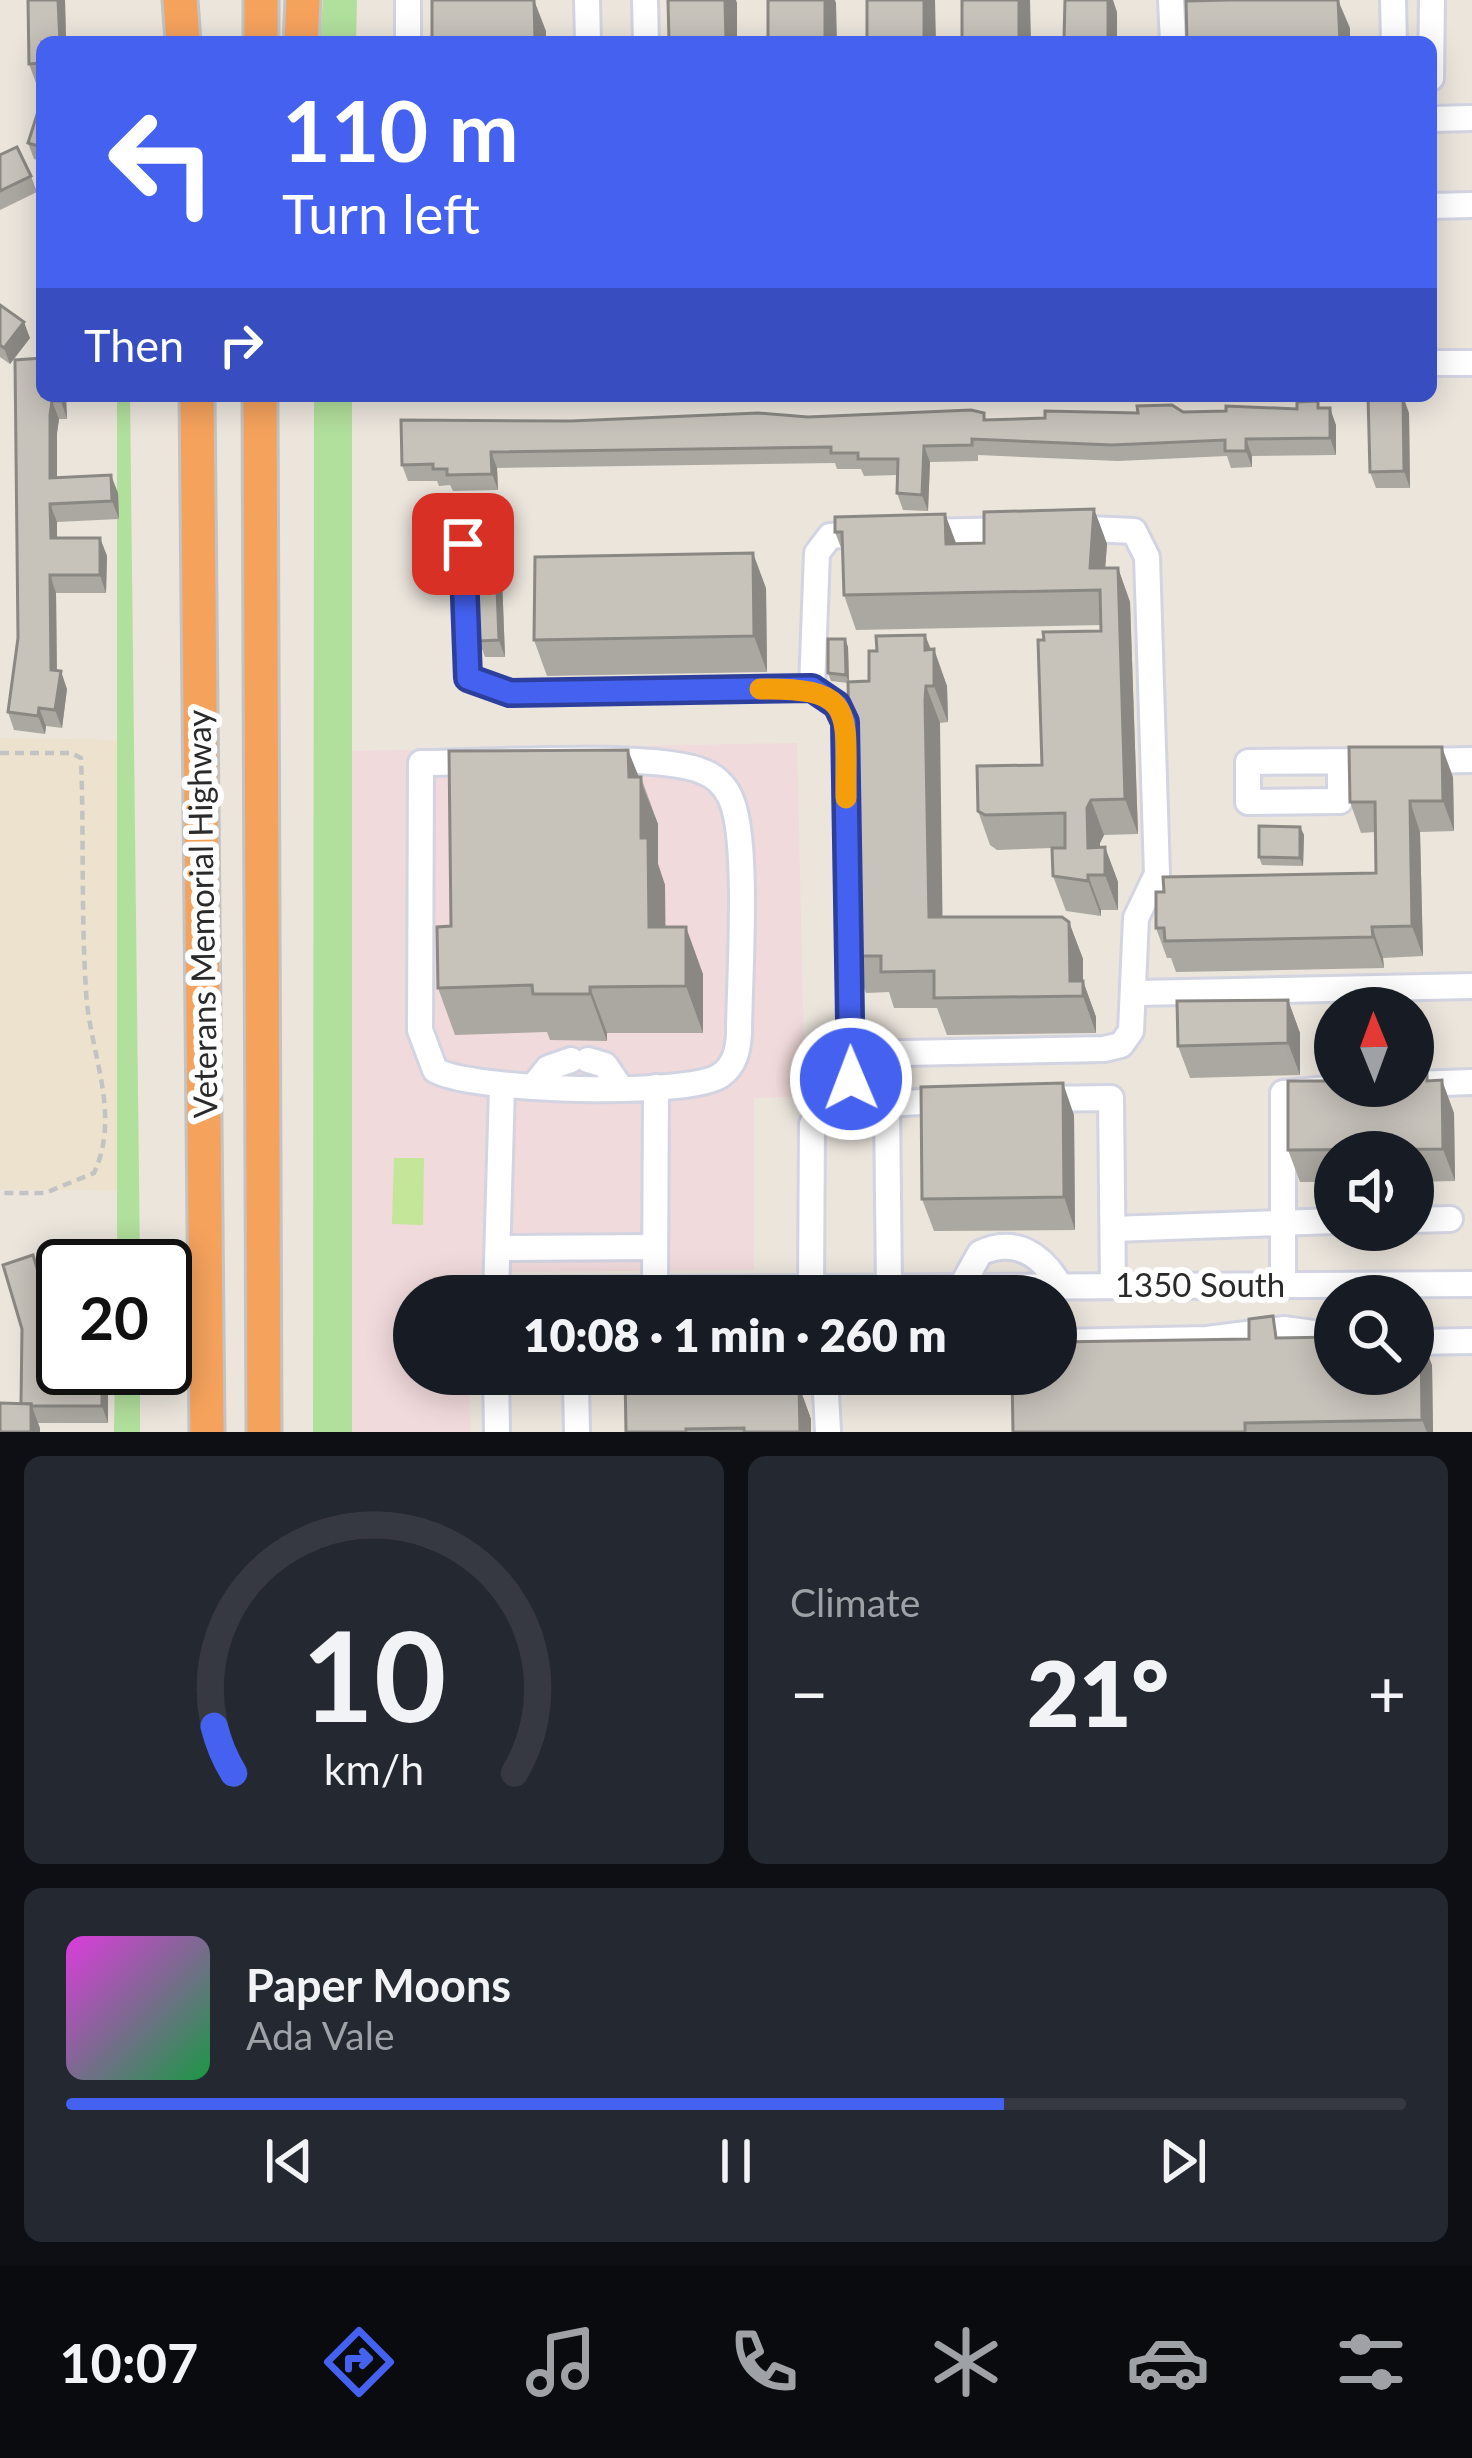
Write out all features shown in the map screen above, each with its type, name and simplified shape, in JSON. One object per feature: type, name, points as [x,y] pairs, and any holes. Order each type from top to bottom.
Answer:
[{"type":"highway","points":[[180,0],[183,36]]},
{"type":"highway","points":[[196,0],[196,36]]},
{"type":"highway","points":[[261,0],[261,36]]},
{"type":"highway","points":[[301,36],[304,0]]},
{"type":"highway","name":"Veterans Memorial Highway","points":[[196,402],[207,1432]]},
{"type":"highway","name":"Veterans Memorial Highway","points":[[260,402],[264,1432]]},
{"type":"street","points":[[408,0],[408,36]]},
{"type":"street","points":[[587,0],[588,36]]},
{"type":"street","points":[[645,0],[646,36]]},
{"type":"street","points":[[1171,0],[1173,36]]},
{"type":"street","points":[[1394,36],[1393,0],[1407,0]]},
{"type":"street","points":[[1432,0],[1432,36]]},
{"type":"street","points":[[1437,119],[1472,118]]},
{"type":"street","points":[[1437,206],[1472,205]]},
{"type":"street","points":[[1437,363],[1472,363]]},
{"type":"street","points":[[812,688],[818,650],[815,561],[830,536],[1107,527],[1134,531],[1147,557],[1156,874],[1136,918],[1137,993],[1128,1039],[1113,1048],[850,1054]]},
{"type":"street","points":[[463,544],[468,678],[510,693],[812,688],[837,705],[845,722],[852,1104]]},
{"type":"street","points":[[1340,762],[1472,760]]},
{"type":"street","points":[[421,763],[681,765],[717,779],[729,795],[737,832],[738,1050],[731,1065],[707,1083],[533,1087],[447,1078],[435,1070],[422,1045],[421,763]]},
{"type":"street","points":[[1137,993],[1472,986]]},
{"type":"street","points":[[533,1087],[548,1068],[579,1060],[605,1065],[620,1087]]},
{"type":"street","points":[[1434,1083],[1472,1082]]},
{"type":"street","points":[[498,1275],[502,1087]]},
{"type":"street","points":[[655,1275],[656,1087]]},
{"type":"street","points":[[1282,1285],[1282,1093],[1314,1090]]},
{"type":"street","points":[[1018,1099],[1111,1098],[1113,1286]]},
{"type":"street","points":[[819,1275],[812,1124],[823,1106],[971,1100]]},
{"type":"street","points":[[887,1104],[889,1275]]},
{"type":"street","points":[[1434,1220],[1450,1220]]},
{"type":"street","points":[[1113,1229],[1314,1222]]},
{"type":"street","points":[[502,1247],[655,1247]]},
{"type":"street","points":[[968,1275],[980,1253],[1009,1247],[1040,1257],[1052,1275]]},
{"type":"street","name":"1350 South","points":[[1077,1286],[1472,1284]]},
{"type":"street","points":[[1077,1342],[1207,1339],[1284,1329],[1314,1333]]},
{"type":"street","points":[[1434,1342],[1472,1341]]},
{"type":"street","points":[[496,1395],[496,1432]]},
{"type":"street","points":[[576,1395],[578,1432]]},
{"type":"street","points":[[826,1395],[828,1432]]},
{"type":"path","points":[[0,753],[82,758],[85,986],[105,1110],[104,1151],[94,1172],[45,1193],[0,1193]]},
{"type":"shaded area","points":[[0,738],[127,740],[130,1191],[0,1189]]},
{"type":"shaded area","points":[[797,743],[805,1096],[754,1098],[754,1270],[393,1275],[393,1395],[469,1395],[470,1432],[352,1432],[352,751]]},
{"type":"green space","points":[[323,0],[357,0],[356,36],[320,36]]},
{"type":"green space","points":[[117,402],[130,402],[140,1239],[117,1239]]},
{"type":"green space","points":[[314,402],[352,402],[352,1432],[313,1432]]},
{"type":"green space","points":[[394,1158],[424,1158],[423,1225],[392,1224]]},
{"type":"green space","points":[[115,1395],[140,1395],[140,1432],[114,1432]]},
{"type":"building","points":[[28,0],[58,0],[60,36],[36,36],[36,63],[29,64]]},
{"type":"building","points":[[432,0],[534,0],[535,36],[432,36]]},
{"type":"building","points":[[668,0],[725,0],[726,36],[669,36]]},
{"type":"building","points":[[768,0],[825,0],[825,36],[768,36]]},
{"type":"building","points":[[867,0],[924,0],[924,36],[867,36]]},
{"type":"building","points":[[962,0],[1019,0],[1019,36],[962,36]]},
{"type":"building","points":[[1065,0],[1108,0],[1108,36],[1064,36]]},
{"type":"building","points":[[1338,0],[1340,36],[1187,36],[1186,1]]},
{"type":"building","points":[[36,118],[36,145],[28,143]]},
{"type":"building","points":[[17,147],[31,176],[0,191],[0,155]]},
{"type":"building","points":[[0,305],[24,322],[4,348],[0,345]]},
{"type":"building","points":[[36,358],[36,402],[52,402],[50,478],[111,475],[112,501],[50,504],[51,538],[100,538],[100,575],[50,575],[51,670],[61,671],[55,710],[39,708],[38,716],[8,712],[18,638],[15,360]]},
{"type":"building","points":[[1297,402],[1318,402],[1318,408],[1330,408],[1330,438],[1246,439],[1246,451],[1225,451],[1225,440],[1112,445],[972,439],[972,445],[924,446],[922,495],[897,493],[898,459],[858,459],[858,453],[831,453],[831,447],[491,452],[492,474],[447,475],[447,469],[433,469],[433,464],[402,465],[401,420],[571,421],[758,413],[808,417],[971,410],[984,413],[984,420],[1045,418],[1045,411],[1138,413],[1137,406],[1172,405],[1183,412],[1226,411],[1226,406],[1297,409]]},
{"type":"building","points":[[1368,402],[1403,402],[1404,471],[1370,472]]},
{"type":"building","points":[[1094,509],[1090,568],[1118,568],[1125,799],[1091,800],[1087,808],[1088,848],[1105,847],[1105,875],[1088,875],[1088,881],[1053,876],[1052,848],[1065,848],[1065,813],[985,815],[978,811],[977,766],[1042,765],[1038,640],[1044,640],[1043,632],[1101,631],[1100,590],[844,595],[842,532],[835,532],[835,517],[945,514],[946,544],[984,543],[984,512]]},
{"type":"building","points":[[474,536],[495,536],[499,640],[479,641]]},
{"type":"building","points":[[753,553],[754,636],[534,640],[535,557]]},
{"type":"building","points":[[925,635],[925,650],[934,649],[934,686],[926,686],[925,700],[929,917],[1062,917],[1069,922],[1070,981],[1083,981],[1083,996],[934,998],[934,971],[881,972],[881,956],[853,956],[848,682],[869,681],[869,651],[877,651],[876,636]]},
{"type":"building","points":[[828,639],[845,639],[846,675],[828,673]]},
{"type":"building","points":[[1349,747],[1442,747],[1443,801],[1410,801],[1412,926],[1372,927],[1373,937],[1165,941],[1164,928],[1156,928],[1156,892],[1164,892],[1163,877],[1376,873],[1375,802],[1350,802]]},
{"type":"building","points":[[628,750],[629,777],[641,777],[641,838],[648,838],[649,927],[686,927],[686,986],[590,987],[590,994],[533,994],[532,985],[438,988],[437,927],[451,926],[449,751]]},
{"type":"building","points":[[1259,826],[1300,827],[1300,858],[1259,857]]},
{"type":"building","points":[[1288,1000],[1288,1043],[1178,1046],[1177,1001]]},
{"type":"building","points":[[1442,1080],[1443,1149],[1434,1149],[1434,1131],[1314,1131],[1314,1150],[1288,1150],[1288,1081],[1314,1081],[1314,1107],[1434,1107],[1434,1081]]},
{"type":"building","points":[[1063,1083],[1064,1197],[922,1199],[921,1087]]},
{"type":"building","points":[[33,1255],[36,1265],[36,1395],[102,1395],[102,1406],[21,1404],[22,1329],[3,1265]]},
{"type":"building","points":[[1273,1316],[1276,1338],[1314,1337],[1314,1395],[1422,1395],[1422,1420],[1245,1423],[1245,1432],[1013,1432],[1012,1395],[1077,1395],[1077,1342],[1249,1339],[1249,1319]]},
{"type":"building","points":[[625,1395],[799,1395],[800,1432],[744,1432],[744,1428],[626,1432]]},
{"type":"building","points":[[0,1403],[31,1404],[31,1432],[0,1432]]},
{"type":"slow traffic","points":[[760,689],[812,688],[837,705],[845,722],[846,798]]},
{"type":"route","points":[[463,544],[468,678],[510,693],[812,688],[837,705],[845,722],[851,1079]]}]
